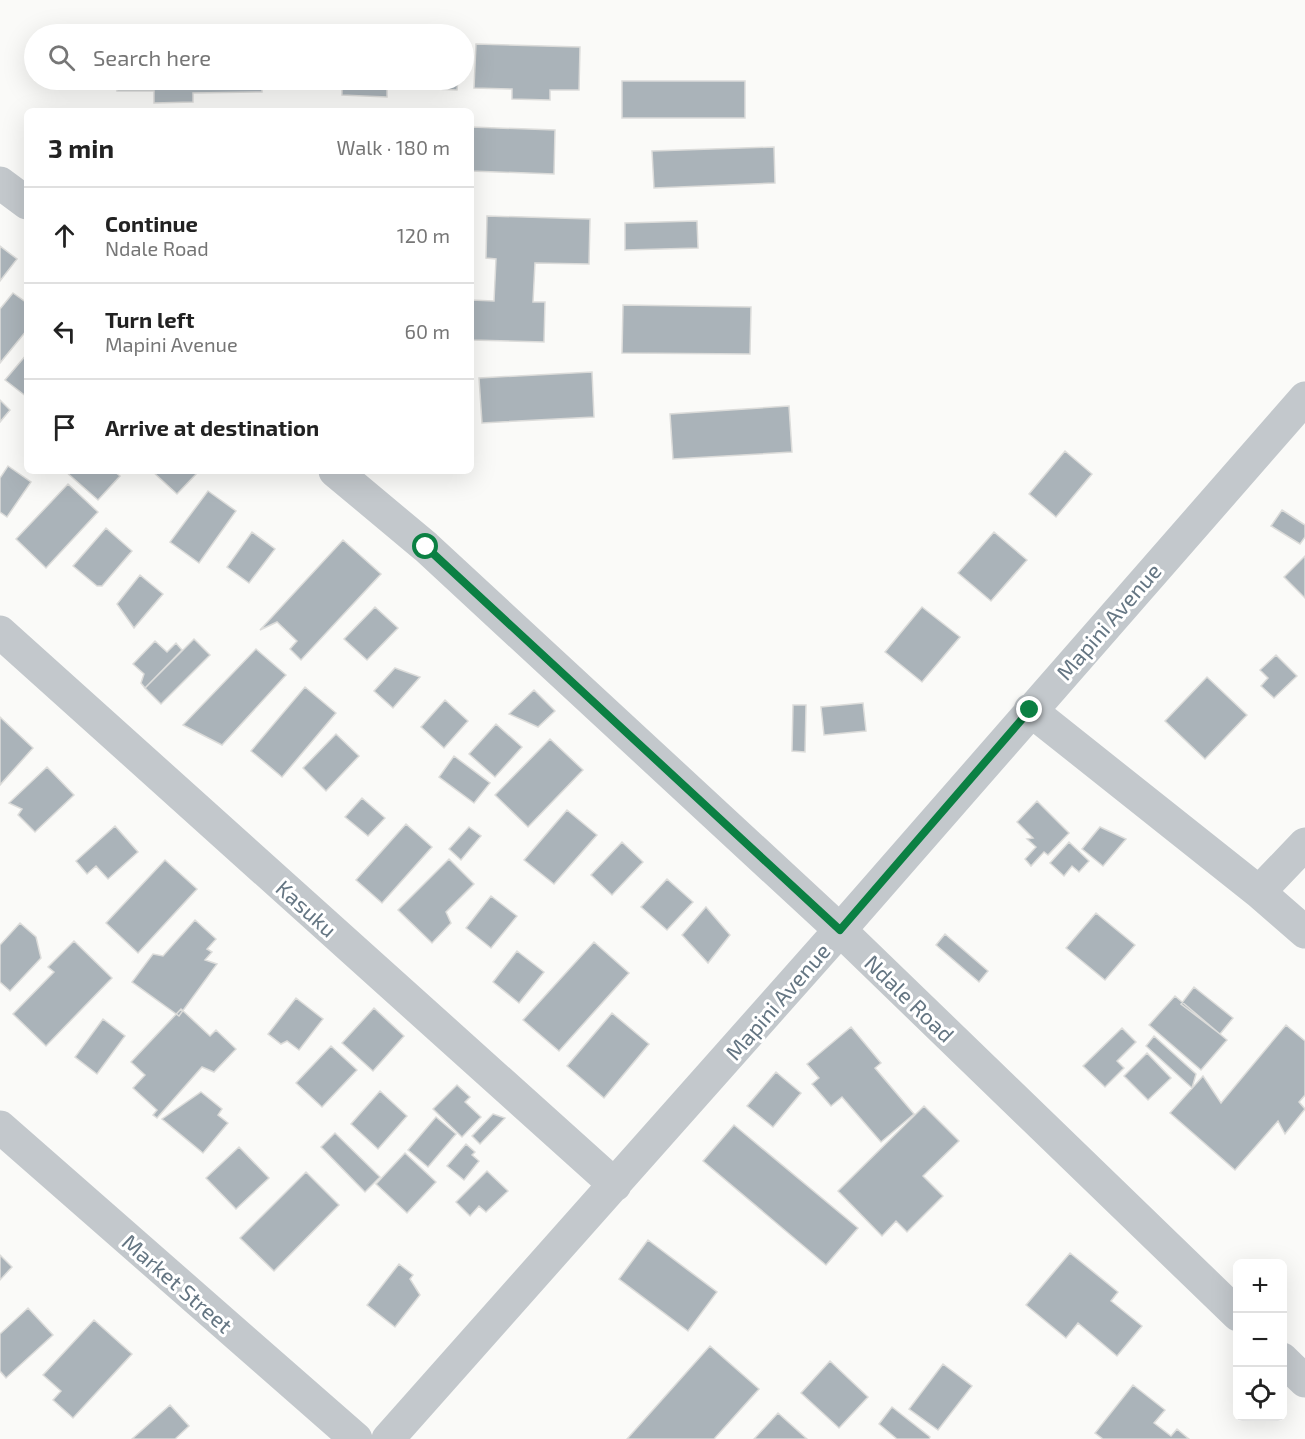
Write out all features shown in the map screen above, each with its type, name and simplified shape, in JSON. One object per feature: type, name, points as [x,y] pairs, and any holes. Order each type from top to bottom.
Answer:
[{"type":"street","points":[[0,183],[24,201]]},
{"type":"street","name":"Mapini Avenue","points":[[388,1439],[840,930],[1305,398]]},
{"type":"street","name":"Ndale Road","points":[[339,474],[426,547],[840,930],[1236,1313]]},
{"type":"street","name":"Kasuku","points":[[0,632],[615,1185]]},
{"type":"street","points":[[1030,710],[1259,892],[1305,932]]},
{"type":"street","points":[[1259,892],[1305,844]]},
{"type":"street","name":"Market Street","points":[[0,1127],[357,1439]]},
{"type":"street","points":[[1287,1364],[1305,1381]]},
{"type":"building","points":[[476,44],[580,47],[579,90],[550,90],[550,100],[512,99],[512,89],[474,88]]},
{"type":"building","points":[[622,81],[745,81],[745,118],[622,118]]},
{"type":"building","points":[[262,90],[262,92],[193,93],[193,102],[154,103],[154,91],[117,91]]},
{"type":"building","points":[[342,90],[387,90],[387,97],[342,95]]},
{"type":"building","points":[[474,127],[555,130],[554,174],[474,171]]},
{"type":"building","points":[[774,147],[775,183],[654,188],[652,151]]},
{"type":"building","points":[[487,216],[590,219],[589,264],[535,263],[533,302],[545,302],[544,342],[474,340],[474,300],[494,301],[496,259],[486,258]]},
{"type":"building","points":[[697,221],[698,248],[625,250],[625,223]]},
{"type":"building","points":[[0,246],[17,259],[0,281]]},
{"type":"building","points":[[13,293],[24,301],[24,334],[0,363],[0,309]]},
{"type":"building","points":[[623,305],[751,307],[750,354],[622,353]]},
{"type":"building","points":[[24,358],[24,395],[5,380]]},
{"type":"building","points":[[592,372],[594,417],[482,423],[479,378]]},
{"type":"building","points":[[0,400],[10,410],[0,422]]},
{"type":"building","points":[[789,406],[792,452],[673,459],[670,414]]},
{"type":"building","points":[[1065,451],[1092,474],[1056,517],[1029,494]]},
{"type":"building","points":[[8,466],[31,482],[7,517],[0,512],[0,478]]},
{"type":"building","points":[[68,474],[118,474],[120,476],[98,500]]},
{"type":"building","points":[[155,474],[196,474],[177,494]]},
{"type":"building","points":[[68,484],[98,512],[46,568],[16,539]]},
{"type":"building","points":[[208,491],[236,511],[199,563],[170,542]]},
{"type":"building","points":[[1282,510],[1305,525],[1305,537],[1300,544],[1271,526]]},
{"type":"building","points":[[106,528],[132,551],[102,586],[97,586],[73,566]]},
{"type":"building","points":[[252,532],[275,549],[249,583],[227,567]]},
{"type":"building","points":[[994,532],[1027,560],[991,601],[958,573]]},
{"type":"building","points":[[343,540],[381,574],[301,660],[290,649],[297,641],[277,622],[260,630]]},
{"type":"building","points":[[1305,556],[1305,598],[1284,577]]},
{"type":"building","points":[[140,575],[163,594],[134,628],[117,604]]},
{"type":"building","points":[[375,607],[398,628],[367,660],[344,639]]},
{"type":"building","points":[[922,607],[960,637],[922,682],[885,652]]},
{"type":"building","points":[[194,639],[210,655],[161,704],[145,688]]},
{"type":"building","points":[[155,641],[167,652],[176,643],[182,650],[145,688],[141,683],[144,674],[133,664]]},
{"type":"building","points":[[256,649],[286,675],[222,745],[183,725]]},
{"type":"building","points":[[1276,655],[1297,676],[1274,698],[1261,686],[1268,678],[1260,670]]},
{"type":"building","points":[[395,668],[420,677],[393,708],[374,691]]},
{"type":"building","points":[[1207,677],[1247,715],[1205,759],[1165,721]]},
{"type":"building","points":[[305,687],[336,713],[282,777],[251,751]]},
{"type":"building","points":[[534,690],[555,711],[538,727],[509,714]]},
{"type":"building","points":[[445,700],[468,721],[444,748],[421,727]]},
{"type":"building","points":[[863,703],[866,731],[824,735],[821,707]]},
{"type":"building","points":[[793,705],[806,705],[805,752],[792,751]]},
{"type":"building","points":[[0,717],[33,748],[0,785]]},
{"type":"building","points":[[496,724],[522,747],[495,777],[469,754]]},
{"type":"building","points":[[336,734],[359,756],[326,791],[303,768]]},
{"type":"building","points":[[550,739],[583,770],[528,827],[495,795]]},
{"type":"building","points":[[454,756],[490,783],[474,803],[439,777]]},
{"type":"building","points":[[47,767],[74,795],[35,832],[18,815],[22,809],[9,803]]},
{"type":"building","points":[[362,798],[385,818],[368,836],[345,817]]},
{"type":"building","points":[[1037,801],[1069,833],[1048,855],[1044,852],[1031,866],[1025,859],[1036,847],[1027,839],[1033,838],[1017,822]]},
{"type":"building","points":[[567,810],[597,835],[554,884],[524,860]]},
{"type":"building","points":[[406,824],[432,847],[382,903],[356,880]]},
{"type":"building","points":[[115,826],[138,852],[108,879],[96,866],[87,874],[76,861]]},
{"type":"building","points":[[469,827],[481,836],[461,860],[449,849]]},
{"type":"building","points":[[1100,827],[1126,839],[1103,866],[1082,849]]},
{"type":"building","points":[[622,842],[643,862],[612,895],[591,875]]},
{"type":"building","points":[[1069,842],[1089,861],[1079,872],[1072,866],[1064,876],[1050,863]]},
{"type":"building","points":[[449,859],[474,884],[446,912],[451,923],[432,943],[398,910]]},
{"type":"building","points":[[165,860],[197,889],[138,953],[106,923]]},
{"type":"building","points":[[667,879],[693,902],[667,930],[641,907]]},
{"type":"building","points":[[491,896],[517,916],[491,948],[466,928]]},
{"type":"building","points":[[706,907],[730,935],[708,963],[682,935]]},
{"type":"building","points":[[1096,913],[1135,945],[1105,980],[1066,948]]},
{"type":"building","points":[[195,920],[216,939],[207,949],[212,952],[205,960],[217,964],[179,1016],[132,982],[153,954],[163,956]]},
{"type":"building","points":[[20,923],[36,937],[41,958],[10,991],[0,982],[0,945]]},
{"type":"building","points":[[945,934],[988,971],[979,982],[936,945]]},
{"type":"building","points":[[74,941],[112,978],[46,1046],[13,1014],[54,972],[48,967]]},
{"type":"building","points":[[594,942],[629,973],[559,1051],[523,1020]]},
{"type":"building","points":[[517,951],[544,972],[519,1003],[493,982]]},
{"type":"building","points":[[1194,987],[1233,1018],[1220,1034],[1181,1004]]},
{"type":"building","points":[[1175,996],[1227,1040],[1201,1070],[1149,1025]]},
{"type":"building","points":[[296,998],[323,1019],[299,1050],[287,1041],[281,1044],[268,1034]]},
{"type":"building","points":[[374,1008],[404,1036],[373,1071],[342,1043]]},
{"type":"building","points":[[181,1009],[210,1036],[216,1030],[236,1049],[214,1072],[202,1067],[157,1118],[153,1115],[157,1110],[133,1088],[145,1075],[131,1062]]},
{"type":"building","points":[[612,1013],[649,1044],[604,1098],[567,1066]]},
{"type":"building","points":[[103,1019],[125,1036],[97,1074],[75,1057]]},
{"type":"building","points":[[1286,1025],[1305,1041],[1305,1095],[1299,1102],[1305,1109],[1285,1134],[1278,1121],[1235,1170],[1170,1113],[1203,1076],[1221,1103]]},
{"type":"building","points":[[851,1027],[881,1063],[875,1068],[914,1114],[881,1142],[842,1097],[831,1106],[812,1084],[819,1078],[807,1064]]},
{"type":"building","points":[[1122,1028],[1136,1042],[1117,1061],[1124,1068],[1105,1087],[1083,1066]]},
{"type":"building","points":[[1154,1036],[1196,1074],[1192,1088],[1146,1046]]},
{"type":"building","points":[[331,1046],[357,1070],[322,1107],[296,1083]]},
{"type":"building","points":[[1147,1053],[1171,1078],[1148,1100],[1124,1076]]},
{"type":"building","points":[[776,1072],[801,1093],[773,1127],[747,1106]]},
{"type":"building","points":[[457,1085],[470,1097],[465,1102],[481,1117],[462,1137],[433,1109]]},
{"type":"building","points":[[380,1091],[407,1116],[378,1149],[351,1124]]},
{"type":"building","points":[[201,1092],[222,1109],[218,1115],[228,1123],[203,1153],[162,1119]]},
{"type":"building","points":[[924,1106],[959,1141],[923,1176],[943,1196],[907,1232],[896,1221],[882,1236],[838,1191]]},
{"type":"building","points":[[493,1114],[505,1118],[480,1144],[472,1136]]},
{"type":"building","points":[[436,1117],[456,1134],[428,1167],[408,1150]]},
{"type":"building","points":[[734,1125],[858,1228],[826,1265],[703,1161]]},
{"type":"building","points":[[335,1133],[380,1177],[365,1192],[321,1147]]},
{"type":"building","points":[[466,1144],[475,1152],[472,1155],[479,1161],[464,1180],[447,1166]]},
{"type":"building","points":[[239,1147],[269,1178],[236,1209],[206,1178]]},
{"type":"building","points":[[405,1153],[436,1182],[407,1213],[376,1184]]},
{"type":"building","points":[[487,1171],[508,1191],[486,1212],[479,1206],[470,1216],[456,1202]]},
{"type":"building","points":[[306,1172],[339,1205],[274,1271],[240,1238]]},
{"type":"building","points":[[648,1240],[717,1292],[688,1331],[619,1279]]},
{"type":"building","points":[[1070,1253],[1118,1292],[1111,1301],[1142,1326],[1117,1356],[1078,1323],[1066,1338],[1026,1305]]},
{"type":"building","points":[[0,1255],[12,1267],[0,1280]]},
{"type":"building","points":[[399,1264],[413,1275],[410,1279],[420,1295],[395,1327],[367,1305]]},
{"type":"building","points":[[28,1308],[53,1335],[6,1378],[0,1371],[0,1334]]},
{"type":"building","points":[[94,1320],[132,1354],[73,1418],[53,1400],[61,1391],[43,1375]]},
{"type":"building","points":[[710,1346],[759,1389],[714,1439],[627,1439]]},
{"type":"building","points":[[830,1361],[868,1397],[839,1428],[801,1393]]},
{"type":"building","points":[[943,1364],[972,1386],[938,1430],[909,1409]]},
{"type":"building","points":[[1133,1385],[1165,1410],[1154,1423],[1171,1436],[1177,1429],[1189,1439],[1103,1439],[1095,1433]]},
{"type":"building","points":[[170,1405],[189,1426],[175,1439],[132,1439]]},
{"type":"building","points":[[892,1407],[930,1437],[929,1439],[897,1439],[879,1424]]},
{"type":"building","points":[[778,1413],[807,1439],[754,1439]]},
{"type":"route","points":[[426,547],[840,930],[1030,710]]}]
